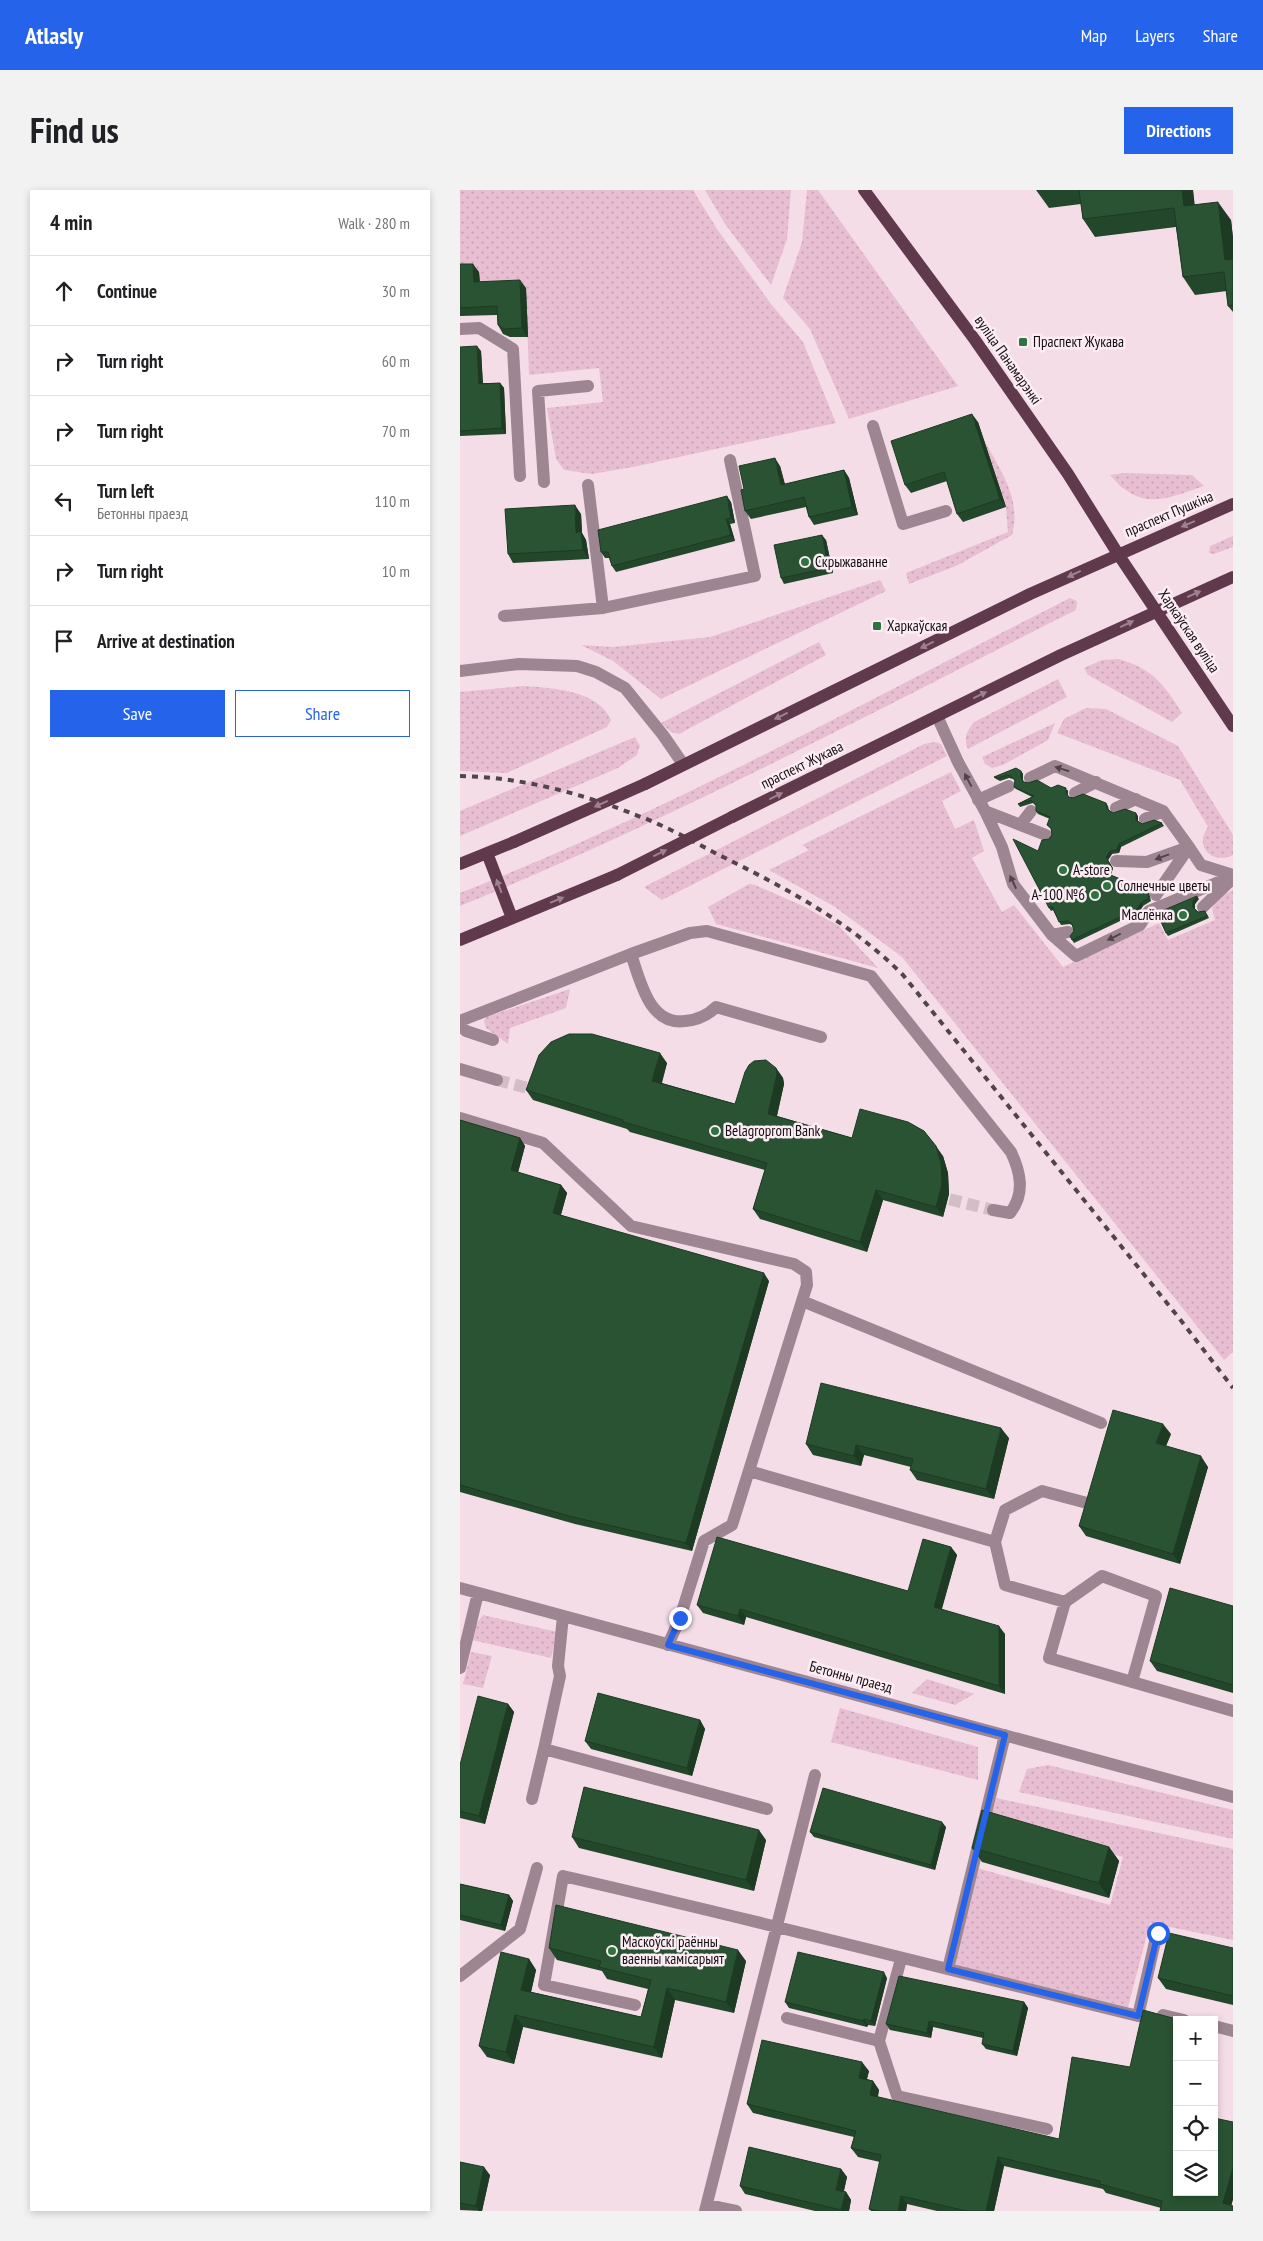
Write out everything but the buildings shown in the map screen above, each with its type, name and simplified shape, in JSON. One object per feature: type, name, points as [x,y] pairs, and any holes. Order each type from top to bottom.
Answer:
[{"type":"main road","name":"вуліца Панамарэнкі","points":[[864,190],[975,340],[1059,460],[1118,554]]},
{"type":"main road","name":"праспект Пушкіна","points":[[1118,554],[1233,504]]},
{"type":"main road","name":"Харкаўская вуліца","points":[[1118,554],[1233,726]]},
{"type":"main road","points":[[460,864],[645,784],[1030,594],[1118,554]]},
{"type":"main road","points":[[1155,611],[1233,577]]},
{"type":"main road","name":"праспект Жукава","points":[[460,940],[617,875],[937,716],[1155,611]]},
{"type":"main road","points":[[487,853],[512,918]]},
{"type":"street","points":[[460,329],[479,328],[512,349],[520,476]]},
{"type":"street","points":[[544,482],[538,391],[588,386]]},
{"type":"street","points":[[873,426],[903,524],[946,511]]},
{"type":"street","points":[[504,616],[603,608],[755,576],[730,460]]},
{"type":"street","points":[[588,485],[603,608]]},
{"type":"street","points":[[460,671],[528,664],[577,666],[596,672],[624,688],[647,718],[664,735],[683,764]]},
{"type":"street","points":[[937,716],[1002,847],[1012,884],[1052,935],[1076,956],[1140,925],[1149,911],[1233,876]]},
{"type":"street","points":[[1030,778],[1055,766],[1163,811],[1201,865],[1233,876]]},
{"type":"street","points":[[1075,793],[1096,782]]},
{"type":"street","points":[[978,800],[1009,786]]},
{"type":"street","points":[[1116,808],[1136,799]]},
{"type":"street","points":[[985,811],[1046,835]]},
{"type":"street","points":[[1021,824],[1032,811]]},
{"type":"street","points":[[1145,819],[1163,811]]},
{"type":"street","points":[[1116,861],[1147,862],[1189,847]]},
{"type":"street","points":[[1156,895],[1189,847]]},
{"type":"street","points":[[1203,907],[1233,876]]},
{"type":"street","points":[[460,1021],[631,954],[690,933],[707,931],[871,976],[1011,1152],[1019,1170],[1021,1181],[1017,1204],[1010,1212],[993,1210]]},
{"type":"street","points":[[1052,935],[1068,932]]},
{"type":"street","points":[[631,954],[651,1006],[663,1017],[672,1021],[692,1021],[702,1018],[716,1007],[821,1037]]},
{"type":"street","points":[[460,1025],[466,1031],[493,1040]]},
{"type":"street","points":[[460,1069],[497,1080]]},
{"type":"street","points":[[460,1118],[543,1143],[631,1226],[794,1264],[806,1272],[807,1285],[732,1525],[704,1541],[680,1618],[668,1645]]},
{"type":"street","points":[[802,1302],[1102,1423]]},
{"type":"street","points":[[749,1471],[995,1542]]},
{"type":"street","points":[[1065,1602],[1005,1585],[995,1542],[1005,1510],[1042,1491],[1086,1503]]},
{"type":"street","points":[[1132,1682],[1156,1596],[1102,1576],[1065,1602],[1050,1658],[1132,1682],[1233,1711]]},
{"type":"street","name":"Бетонны праезд","points":[[460,1588],[1233,1797]]},
{"type":"street","points":[[460,1668],[478,1593]]},
{"type":"street","points":[[532,1799],[560,1676],[558,1666],[563,1616]]},
{"type":"street","points":[[948,1969],[1005,1735]]},
{"type":"street","points":[[544,1749],[767,1809]]},
{"type":"street","points":[[736,2211],[706,2208],[739,2071],[779,1926],[816,1775]]},
{"type":"street","points":[[460,1976],[520,1929],[536,1868]]},
{"type":"street","points":[[635,2005],[544,1985],[563,1876],[779,1926],[1138,2016],[1158,1933]]},
{"type":"street","points":[[901,1958],[878,2041],[897,2096],[1047,2129]]},
{"type":"street","points":[[1163,2015],[1173,2017]]},
{"type":"street","points":[[787,2018],[878,2041]]},
{"type":"street","points":[[1218,2027],[1233,2031]]},
{"type":"shaded area","points":[[460,190],[693,190],[717,229],[771,304],[803,342],[836,423],[633,467],[592,474],[564,470],[556,459],[547,408],[603,402],[599,368],[529,375],[526,288],[480,290],[460,273]]},
{"type":"shaded area","points":[[705,190],[791,190],[787,239],[771,285],[725,224]]},
{"type":"shaded area","points":[[807,190],[818,190],[958,386],[849,419],[810,329],[783,298],[802,242]]},
{"type":"shaded area","points":[[982,436],[1002,472],[1011,496],[1014,508],[1012,535],[956,566],[909,584],[906,573],[1008,532],[1006,507]]},
{"type":"shaded area","points":[[1124,473],[1192,475],[1204,486],[1165,498],[1142,498],[1132,494],[1110,475]]},
{"type":"shaded area","points":[[1233,536],[1233,547],[1214,554],[1209,553],[1210,546]]},
{"type":"shaded area","points":[[880,580],[886,591],[661,699],[613,661],[581,645],[613,647],[710,637]]},
{"type":"shaded area","points":[[1070,598],[1077,601],[1076,610],[848,726],[617,838],[460,906],[460,893],[615,827],[692,790]]},
{"type":"shaded area","points":[[819,642],[826,655],[679,734],[671,732],[661,723]]},
{"type":"shaded area","points":[[1118,659],[1140,667],[1156,678],[1182,713],[1172,722],[1088,675],[1084,668],[1102,660]]},
{"type":"shaded area","points":[[1058,679],[1067,697],[968,749],[966,735],[974,722]]},
{"type":"shaded area","points":[[524,686],[573,692],[596,702],[605,710],[611,720],[607,727],[507,773],[460,771],[460,692]]},
{"type":"shaded area","points":[[1086,708],[1106,709],[1178,746],[1233,835],[1233,855],[1219,858],[1207,852],[1203,841],[1208,827],[1180,780],[1057,733],[1064,719]]},
{"type":"shaded area","points":[[1055,723],[1048,740],[1003,765],[992,768],[985,764],[982,757]]},
{"type":"shaded area","points":[[635,737],[640,746],[637,755],[618,768],[460,836],[460,811]]},
{"type":"shaded area","points":[[935,742],[941,744],[947,756],[662,900],[644,887],[924,744]]},
{"type":"shaded area","points":[[951,772],[961,791],[942,801],[955,829],[974,820],[984,851],[972,858],[1002,912],[1014,905],[1063,967],[1159,923],[1168,940],[1215,920],[1212,908],[1220,896],[1233,890],[1233,1352],[1224,1360],[902,957],[835,907],[769,870],[809,850],[802,845]]},
{"type":"shaded area","points":[[749,884],[803,906],[839,926],[878,968],[716,924],[708,907]]},
{"type":"shaded area","points":[[570,989],[566,1008],[510,1028],[508,1044],[486,1028],[484,1021],[486,1017]]},
{"type":"shaded area","points":[[483,1615],[557,1632],[551,1658],[472,1640],[476,1624]]},
{"type":"shaded area","points":[[471,1652],[492,1656],[483,1688],[463,1684]]},
{"type":"shaded area","points":[[927,1679],[974,1694],[955,1705],[912,1693]]},
{"type":"shaded area","points":[[840,1708],[978,1747],[978,1780],[831,1742]]},
{"type":"shaded area","points":[[1048,1765],[1233,1810],[1233,1839],[1019,1792],[1027,1769]]},
{"type":"shaded area","points":[[996,1798],[1233,1849],[1233,1940],[1150,1923],[1128,2007],[955,1966],[977,1868],[1110,1905],[1123,1857],[990,1821]]},
{"type":"tunnel","points":[[497,1080],[543,1092]]},
{"type":"tunnel","points":[[932,1195],[993,1210]]},
{"type":"railway","points":[[460,776],[483,777],[552,788],[597,801],[651,821],[793,893],[839,922],[883,956],[903,975],[1179,1318],[1233,1388]]},
{"type":"place","name":"Праспект Жукава","points":[[1023,342]]},
{"type":"place","name":"Скрыжаванне","points":[[805,562]]},
{"type":"place","name":"Харкаўская","points":[[877,626]]},
{"type":"place","name":"А-store","points":[[1063,870]]},
{"type":"place","name":"Солнечные цветы","points":[[1107,886]]},
{"type":"place","name":"А-100 №6","points":[[1095,895]]},
{"type":"place","name":"Маслёнка","points":[[1183,915]]},
{"type":"place","name":"Belagroprom Bank","points":[[715,1131]]},
{"type":"place","name":"Маскоўскі раённы ваенны камісарыят","points":[[612,1951]]},
{"type":"route","points":[[680,1618],[668,1645],[1005,1735],[948,1969],[1138,2016],[1158,1933]]}]
